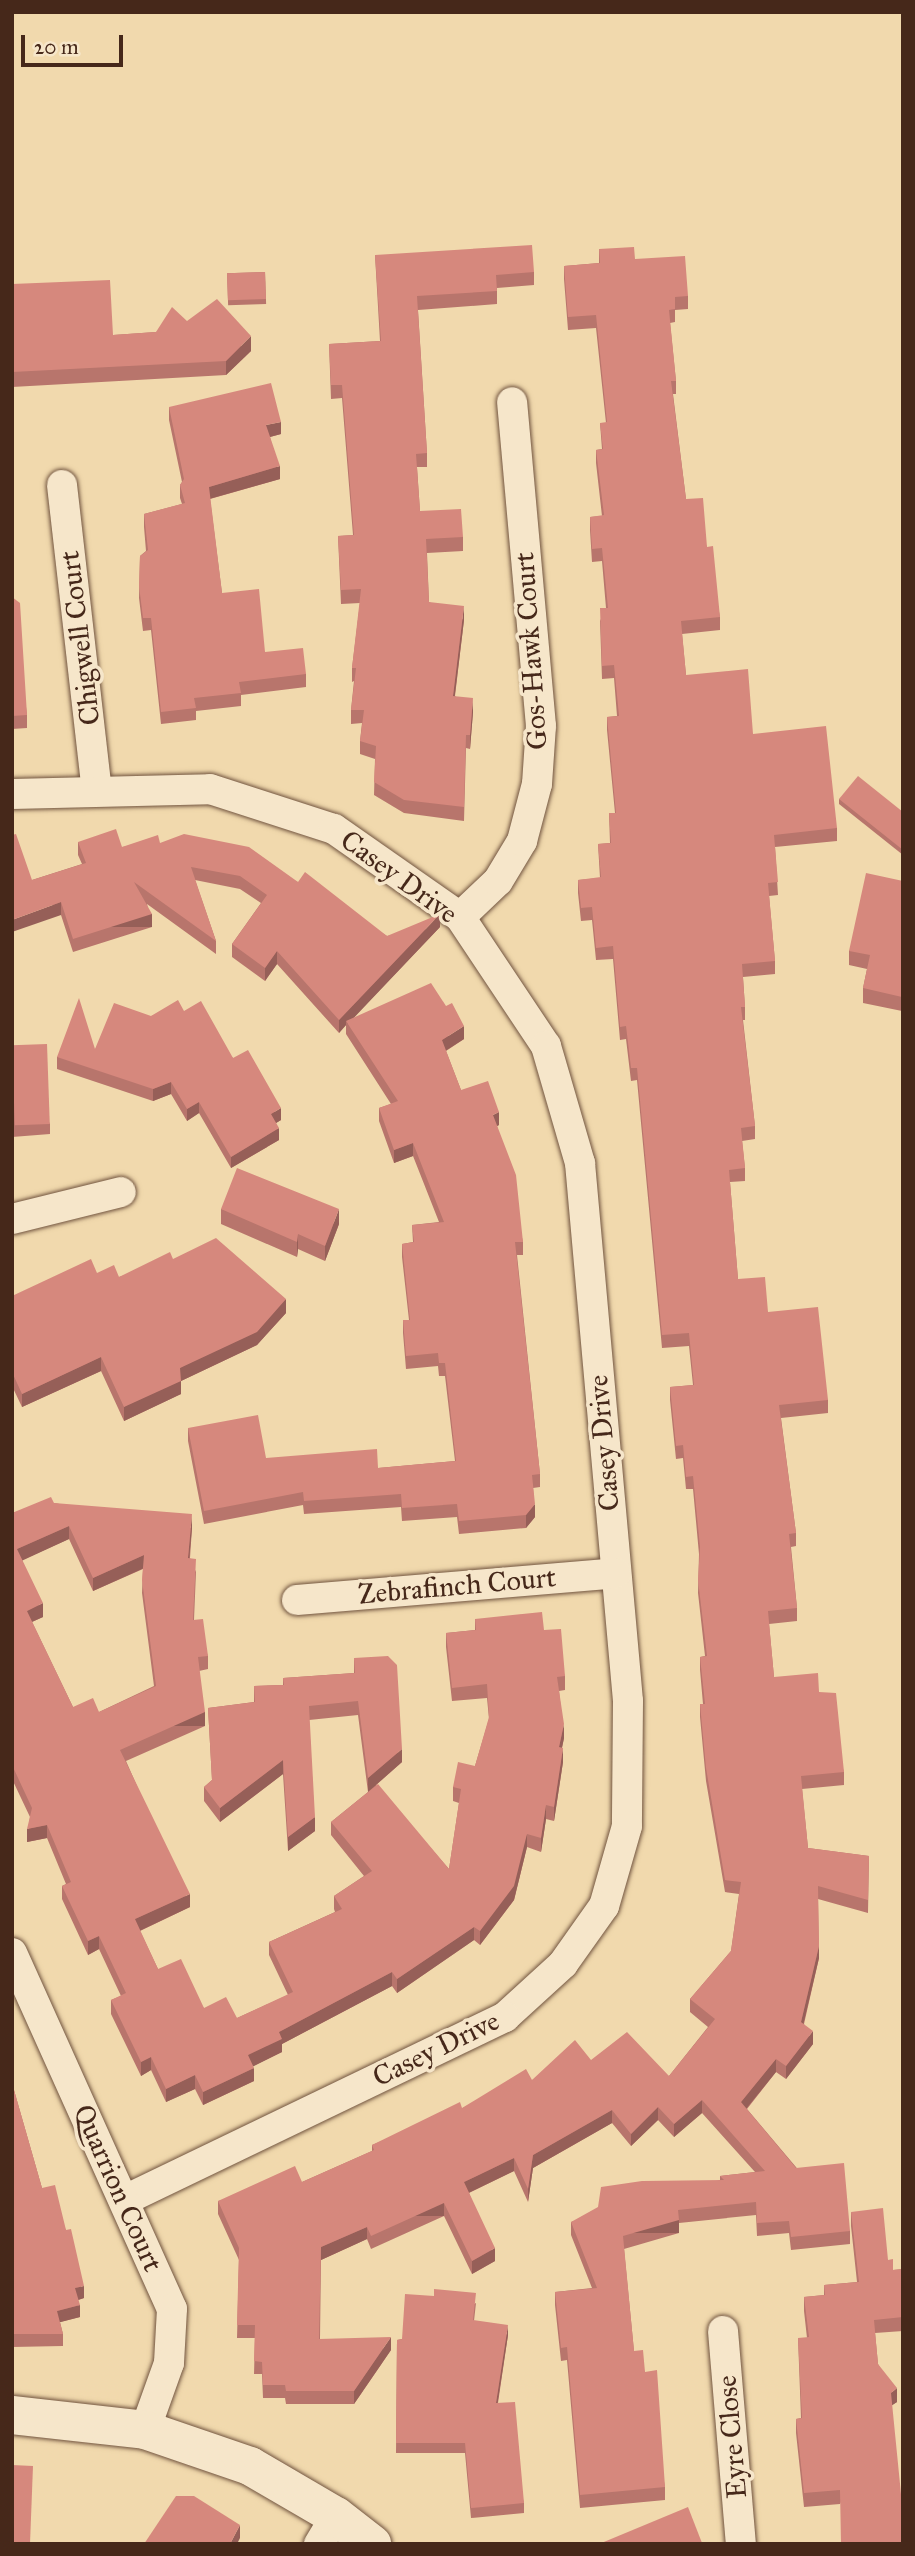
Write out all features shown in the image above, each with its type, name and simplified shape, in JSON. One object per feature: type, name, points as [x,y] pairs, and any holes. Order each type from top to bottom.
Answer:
[{"type":"street","name":"Gos-Hawk Court","points":[[460,917],[498,881],[522,841],[537,784],[541,726],[512,402]]},
{"type":"street","name":"Chigwell Court","points":[[62,485],[97,790]]},
{"type":"street","name":"Casey Drive","points":[[12,794],[210,789],[334,829],[460,917],[546,1046],[580,1163],[628,1701],[627,1826],[604,1906],[563,1964],[506,2017],[124,2200]]},
{"type":"street","points":[[12,1219],[121,1192]]},
{"type":"street","name":"Zebrafinch Court","points":[[297,1600],[616,1573]]},
{"type":"street","name":"Quarrion Court","points":[[12,1954],[172,2309],[169,2362],[145,2430]]},
{"type":"street","name":"Eyre Close","points":[[723,2331],[741,2544]]},
{"type":"street","points":[[12,2415],[145,2430],[250,2466],[327,2530],[372,2544]]},
{"type":"building","points":[[532,245],[534,272],[496,275],[497,291],[417,296],[427,453],[416,454],[420,511],[461,509],[463,537],[426,539],[429,602],[464,606],[453,696],[473,698],[470,735],[466,735],[464,807],[404,800],[374,782],[376,746],[360,741],[364,710],[351,710],[356,668],[352,668],[361,589],[341,590],[338,536],[354,535],[342,385],[331,385],[329,344],[381,341],[375,255]]},
{"type":"building","points":[[634,247],[635,259],[685,256],[688,296],[675,297],[675,309],[669,310],[676,381],[671,381],[686,499],[703,498],[707,547],[713,546],[720,617],[681,621],[686,675],[748,669],[753,734],[826,726],[837,828],[774,835],[778,882],[768,883],[775,961],[742,964],[745,1007],[741,1007],[755,1126],[741,1128],[745,1168],[729,1170],[738,1279],[765,1277],[768,1312],[818,1307],[828,1400],[779,1405],[796,1533],[789,1534],[797,1608],[768,1611],[774,1677],[818,1673],[819,1692],[836,1693],[844,1772],[801,1776],[808,1848],[869,1856],[868,1900],[818,1886],[819,1946],[801,2022],[813,2031],[786,2066],[776,2059],[741,2102],[796,2168],[844,2163],[850,2231],[791,2237],[789,2221],[757,2223],[756,2202],[678,2210],[679,2220],[623,2236],[634,2351],[643,2350],[645,2372],[657,2370],[665,2487],[580,2495],[567,2347],[561,2348],[555,2292],[597,2288],[571,2222],[598,2207],[601,2187],[642,2181],[724,2180],[720,2176],[765,2171],[702,2100],[674,2124],[658,2107],[631,2134],[612,2110],[533,2155],[528,2189],[514,2158],[464,2182],[495,2248],[472,2261],[444,2203],[371,2236],[367,2227],[321,2247],[319,2339],[391,2337],[354,2391],[286,2391],[285,2385],[263,2385],[262,2362],[254,2361],[255,2325],[237,2325],[239,2248],[218,2201],[295,2166],[302,2182],[374,2150],[372,2145],[460,2102],[462,2108],[526,2069],[532,2080],[575,2040],[591,2060],[627,2032],[669,2076],[715,2019],[690,1999],[731,1951],[741,1882],[725,1880],[706,1768],[700,1704],[705,1704],[700,1657],[707,1656],[698,1580],[700,1547],[693,1476],[686,1477],[683,1445],[676,1446],[670,1387],[694,1385],[689,1333],[662,1335],[637,1068],[631,1068],[626,1026],[620,1027],[613,946],[596,948],[592,907],[581,908],[578,880],[601,877],[598,844],[611,843],[609,813],[616,813],[607,717],[619,716],[614,665],[602,666],[600,608],[608,608],[602,548],[592,549],[590,517],[604,515],[596,450],[603,449],[600,423],[607,422],[596,315],[568,317],[564,266],[600,263],[599,249]]},
{"type":"building","points":[[265,272],[266,299],[228,300],[227,273]]},
{"type":"building","points":[[110,280],[113,335],[156,332],[172,307],[187,321],[217,299],[251,336],[226,361],[12,372],[12,284]]},
{"type":"building","points":[[271,383],[281,422],[266,425],[280,466],[209,487],[222,593],[259,589],[265,652],[303,648],[306,674],[239,682],[241,693],[194,698],[196,708],[161,712],[151,618],[143,618],[139,586],[140,556],[148,550],[144,514],[185,503],[180,485],[184,479],[169,407]]},
{"type":"building","points":[[12,597],[20,603],[27,715],[12,716]]},
{"type":"building","points":[[858,776],[903,812],[903,850],[839,799]]},
{"type":"building","points":[[116,829],[122,847],[158,835],[160,843],[184,834],[249,847],[298,882],[305,872],[387,936],[440,914],[339,1020],[277,951],[265,968],[232,944],[267,895],[240,876],[191,867],[216,941],[134,882],[152,914],[73,939],[61,902],[12,920],[12,835],[16,834],[32,880],[86,863],[78,842]]},
{"type":"building","points":[[866,873],[903,881],[902,997],[863,988],[870,955],[849,951]]},
{"type":"building","points":[[431,983],[446,1006],[452,1003],[464,1026],[442,1040],[461,1090],[488,1081],[499,1112],[493,1115],[516,1175],[523,1242],[515,1242],[540,1474],[532,1475],[535,1504],[526,1515],[459,1521],[457,1504],[402,1508],[401,1494],[304,1501],[303,1492],[204,1511],[188,1428],[258,1415],[266,1458],[377,1449],[378,1468],[456,1461],[445,1363],[439,1363],[438,1353],[406,1356],[403,1320],[410,1320],[402,1244],[414,1242],[412,1225],[444,1222],[413,1143],[394,1150],[379,1108],[398,1101],[346,1021]]},
{"type":"building","points":[[79,998],[95,1049],[114,1003],[151,1016],[178,1000],[184,1011],[201,1001],[233,1058],[248,1050],[281,1108],[271,1114],[279,1128],[231,1157],[199,1102],[187,1109],[171,1082],[153,1089],[57,1057]]},
{"type":"building","points":[[47,1044],[50,1124],[15,1125],[12,1045]]},
{"type":"building","points":[[237,1168],[339,1209],[325,1246],[298,1234],[297,1242],[221,1209]]},
{"type":"building","points":[[216,1238],[286,1299],[257,1332],[180,1368],[181,1381],[124,1407],[101,1357],[22,1394],[12,1372],[12,1296],[91,1259],[97,1273],[114,1265],[119,1277],[170,1252],[173,1259]]},
{"type":"building","points":[[51,1497],[54,1503],[192,1514],[188,1558],[196,1559],[193,1620],[203,1619],[208,1656],[198,1657],[205,1712],[120,1750],[190,1894],[135,1919],[158,1969],[181,1959],[204,2008],[226,1997],[237,2018],[293,1992],[269,1942],[342,1909],[334,1896],[372,1871],[331,1822],[378,1784],[449,1869],[461,1789],[453,1787],[458,1762],[475,1766],[489,1717],[487,1684],[452,1688],[446,1633],[476,1630],[475,1619],[542,1612],[544,1630],[561,1629],[565,1676],[557,1677],[564,1724],[559,1747],[563,1748],[554,1807],[546,1805],[541,1838],[527,1834],[514,1886],[480,1931],[474,1927],[397,1979],[392,1972],[279,2032],[282,2039],[248,2055],[254,2068],[203,2092],[195,2075],[166,2089],[151,2057],[141,2062],[111,2000],[126,1993],[99,1936],[88,1941],[62,1886],[71,1882],[47,1825],[27,1829],[32,1808],[12,1765],[12,1513]],"holes":[[[69,1526],[93,1578],[144,1555],[142,1580],[156,1686],[99,1712],[93,1698],[73,1707],[27,1611],[43,1603],[17,1549]]]},
{"type":"building","points":[[388,1656],[397,1665],[402,1749],[368,1778],[358,1701],[309,1706],[315,1817],[288,1837],[283,1760],[220,1808],[204,1787],[212,1780],[208,1708],[255,1702],[254,1686],[284,1685],[283,1678],[355,1673],[354,1658]]},
{"type":"building","points":[[12,2083],[42,2188],[55,2185],[66,2230],[71,2229],[84,2286],[75,2288],[80,2305],[57,2311],[63,2334],[12,2334]]},
{"type":"building","points":[[883,2208],[888,2260],[893,2259],[893,2270],[903,2269],[903,2317],[874,2320],[878,2364],[897,2388],[891,2393],[903,2494],[903,2544],[841,2544],[840,2490],[804,2493],[796,2419],[802,2418],[798,2338],[809,2337],[804,2297],[825,2295],[824,2285],[859,2282],[851,2212]]},
{"type":"building","points":[[434,2289],[476,2293],[473,2320],[508,2325],[496,2403],[515,2402],[524,2503],[471,2508],[465,2443],[396,2443],[397,2340],[402,2339],[405,2294],[434,2296]]},
{"type":"building","points":[[12,2465],[33,2466],[30,2544],[12,2544]]},
{"type":"building","points":[[176,2496],[194,2496],[240,2525],[230,2544],[144,2544]]},
{"type":"building","points":[[688,2507],[702,2543],[700,2544],[599,2544]]}]
